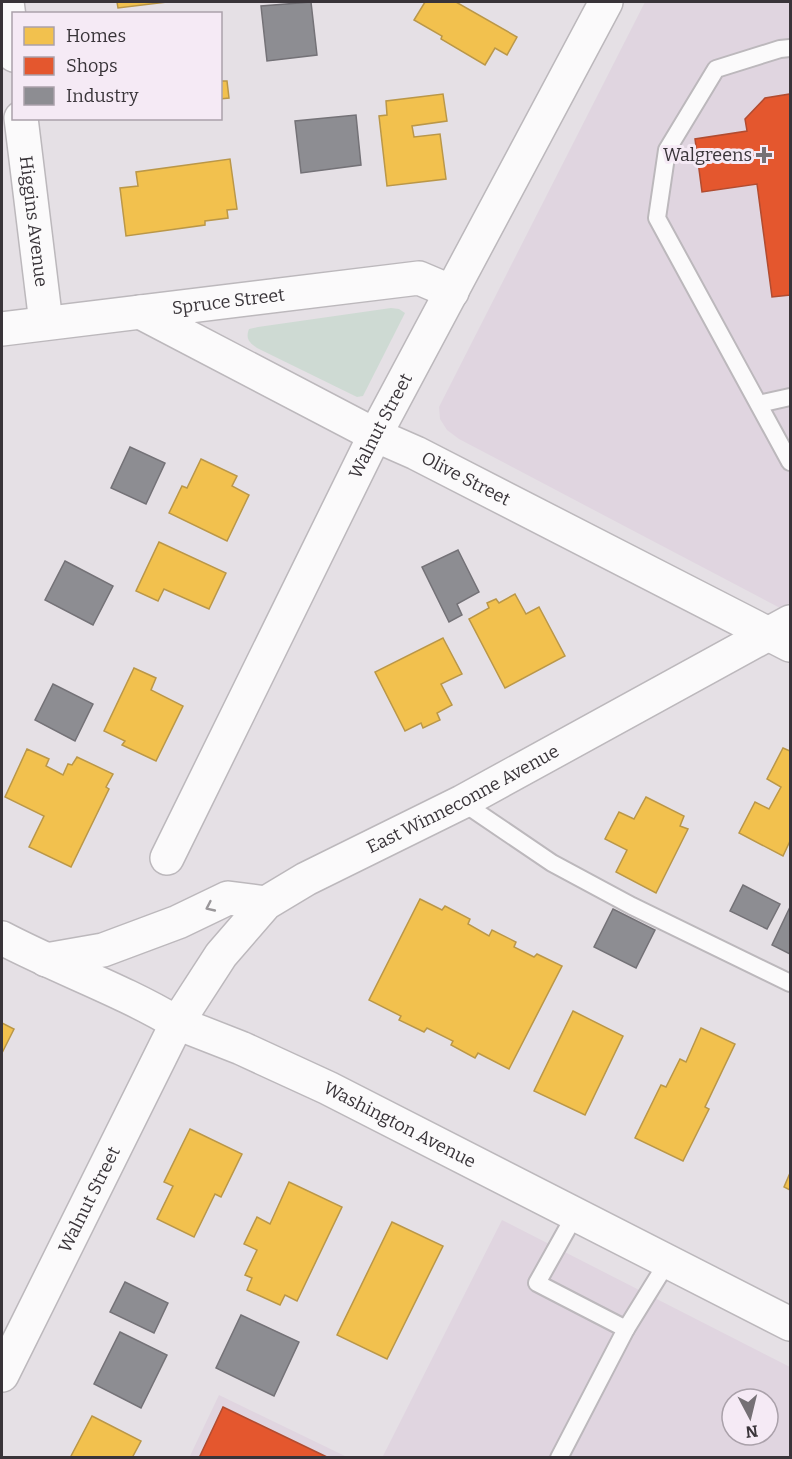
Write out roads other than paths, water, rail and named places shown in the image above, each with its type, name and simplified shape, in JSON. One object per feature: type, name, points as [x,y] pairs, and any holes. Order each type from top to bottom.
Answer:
[{"type":"street","points":[[7,2],[12,40]]},
{"type":"street","name":"Walnut Street","points":[[167,858],[375,435],[606,2]]},
{"type":"street","name":"Higgins Avenue","points":[[21,120],[46,323]]},
{"type":"street","name":"Spruce Street","points":[[2,329],[419,278],[452,292]]},
{"type":"street","name":"Olive Street","points":[[140,312],[375,435],[783,633]]},
{"type":"street","name":"East Winneconne Avenue","points":[[177,1023],[221,955],[266,903],[306,879],[462,802],[783,633]]},
{"type":"street","points":[[46,960],[103,950],[178,922],[228,898],[266,903]]},
{"type":"street","name":"Washington Avenue","points":[[2,938],[136,1000],[177,1023],[241,1048],[328,1088],[790,1324]]},
{"type":"street","name":"Walnut Street","points":[[2,1376],[177,1023]]},
{"type":"lane","points":[[790,48],[716,69],[667,150],[657,218],[790,462]]},
{"type":"lane","points":[[759,404],[790,397]]},
{"type":"lane","points":[[462,802],[552,863],[632,906],[790,983]]},
{"type":"lane","points":[[575,1215],[537,1283],[626,1329]]},
{"type":"lane","points":[[559,1458],[626,1329],[668,1261]]},
{"type":"place","name":"Walgreens","points":[[764,155]]}]
